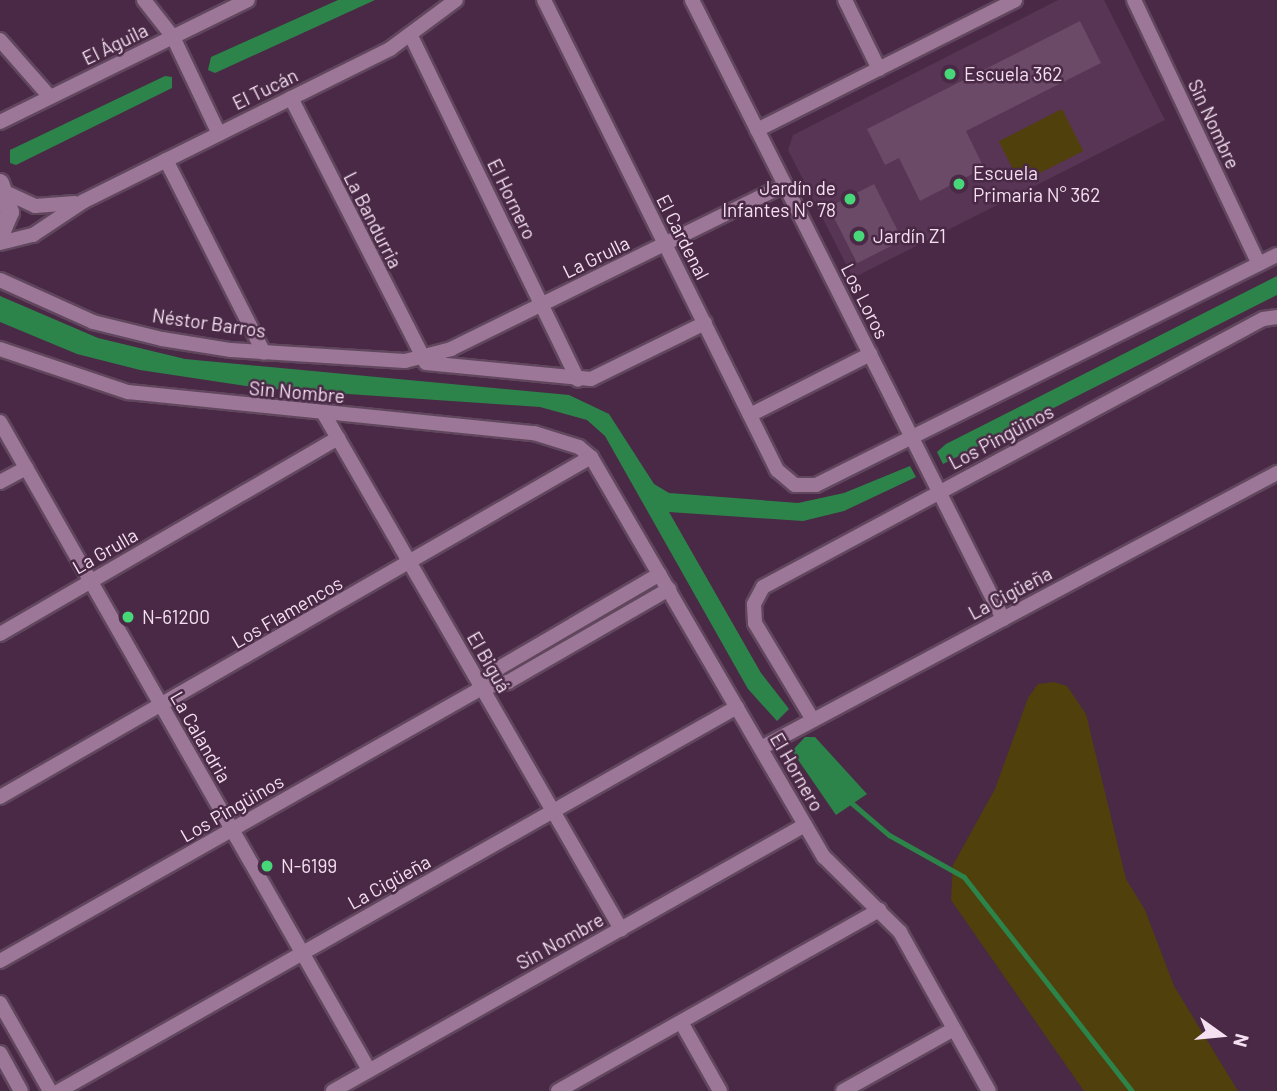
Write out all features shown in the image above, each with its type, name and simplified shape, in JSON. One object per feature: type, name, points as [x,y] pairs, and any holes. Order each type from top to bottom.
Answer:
[{"type":"street","points":[[144,0],[173,37],[219,134]]},
{"type":"street","name":"El Águila","points":[[0,122],[248,0]]},
{"type":"street","name":"El Tucán","points":[[0,243],[33,235],[83,201],[411,36],[456,0]]},
{"type":"street","name":"El Cardenal","points":[[544,0],[777,470],[795,485]]},
{"type":"street","name":"Los Loros","points":[[692,0],[1003,619]]},
{"type":"street","points":[[845,0],[879,69]]},
{"type":"street","points":[[757,130],[879,69],[997,4],[1015,0]]},
{"type":"street","name":"Sin Nombre","points":[[1134,0],[1259,264]]},
{"type":"street","name":"El Hornero","points":[[411,36],[578,380]]},
{"type":"street","points":[[0,40],[50,97]]},
{"type":"street","name":"La Bandurria","points":[[291,98],[422,359]]},
{"type":"street","points":[[166,160],[264,353]]},
{"type":"street","name":"La Grulla","points":[[422,359],[541,305],[785,185]]},
{"type":"street","points":[[0,236],[10,212],[3,187]]},
{"type":"street","name":"El Tucán","points":[[3,187],[46,207],[83,201]]},
{"type":"street","name":"Los Pingüinos","points":[[795,485],[816,485],[1277,255]]},
{"type":"street","name":"Néstor Barros","points":[[0,280],[59,309],[125,331],[264,353],[422,359]]},
{"type":"street","name":"Los Pingüinos","points":[[754,604],[769,582],[1263,319],[1277,317]]},
{"type":"street","points":[[422,359],[441,368],[578,380],[604,375],[705,323]]},
{"type":"street","name":"Sin Nombre","points":[[0,349],[128,392],[551,435],[591,457]]},
{"type":"street","points":[[750,415],[870,354]]},
{"type":"street","name":"El Biguá","points":[[324,414],[621,929]]},
{"type":"street","name":"La Calandria","points":[[0,422],[369,1070]]},
{"type":"street","name":"La Grulla","points":[[0,634],[338,438]]},
{"type":"street","name":"El Hornero","points":[[591,457],[806,825],[838,875],[900,932],[989,1091]]},
{"type":"street","name":"Los Flamencos","points":[[0,797],[410,564],[591,457]]},
{"type":"street","points":[[0,482],[26,468]]},
{"type":"street","name":"La Cigüeña","points":[[761,748],[1277,473]]},
{"type":"street","name":"Los Pingüinos","points":[[482,688],[499,668],[660,574]]},
{"type":"street","name":"Los Pingüinos","points":[[0,961],[482,688],[509,682],[669,589]]},
{"type":"street","name":"El Hornero","points":[[754,604],[758,632],[813,720]]},
{"type":"street","name":"La Cigüeña","points":[[59,1091],[737,707]]},
{"type":"street","name":"Sin Nombre","points":[[333,1091],[806,825]]},
{"type":"street","points":[[558,1091],[879,910]]},
{"type":"street","points":[[0,1003],[50,1091]]},
{"type":"street","points":[[681,1022],[720,1091]]},
{"type":"street","points":[[844,1091],[954,1029]]},
{"type":"street","points":[[0,1053],[22,1091]]},
{"type":"shaded area","points":[[338,0],[375,0],[215,73],[208,70],[211,57]]},
{"type":"shaded area","name":"Escuela Primaria N° 362","points":[[1058,0],[1104,0],[1165,120],[853,278],[788,150],[793,135]]},
{"type":"shaded area","points":[[165,76],[172,77],[172,88],[16,165],[10,163],[10,150]]},
{"type":"shaded area","points":[[1062,109],[1083,151],[1020,183],[999,141]]},
{"type":"shaded area","points":[[1277,276],[1277,295],[943,464],[937,452],[946,444]]},
{"type":"shaded area","points":[[0,296],[98,338],[185,359],[569,395],[609,414],[654,484],[669,493],[798,503],[844,493],[910,466],[916,477],[844,511],[803,521],[669,512],[761,673],[789,709],[777,721],[748,689],[605,436],[587,420],[540,407],[260,388],[140,370],[77,354],[0,322]]},
{"type":"shaded area","points":[[1054,682],[1067,686],[1086,714],[1126,879],[1145,910],[1174,986],[1238,1091],[1084,1091],[951,900],[953,865],[995,789],[1028,698],[1038,684]]},
{"type":"shaded area","points":[[805,737],[815,737],[867,794],[836,815],[792,751]]},
{"type":"building","points":[[1080,21],[1101,63],[966,131],[984,168],[920,201],[899,158],[885,165],[867,129]]},
{"type":"building","points":[[874,184],[903,240],[857,263],[829,207]]},
{"type":"waterway","points":[[848,800],[889,835],[964,877],[1132,1091]]},
{"type":"place","name":"Escuela 362","points":[[950,74]]},
{"type":"place","name":"Escuela Primaria N° 362","points":[[959,184]]},
{"type":"place","name":"Jardín de Infantes N° 78","points":[[850,199]]},
{"type":"place","name":"Jardín Z1","points":[[859,236]]},
{"type":"place","name":"N-61200","points":[[128,617]]},
{"type":"place","name":"N-6199","points":[[267,866]]}]
